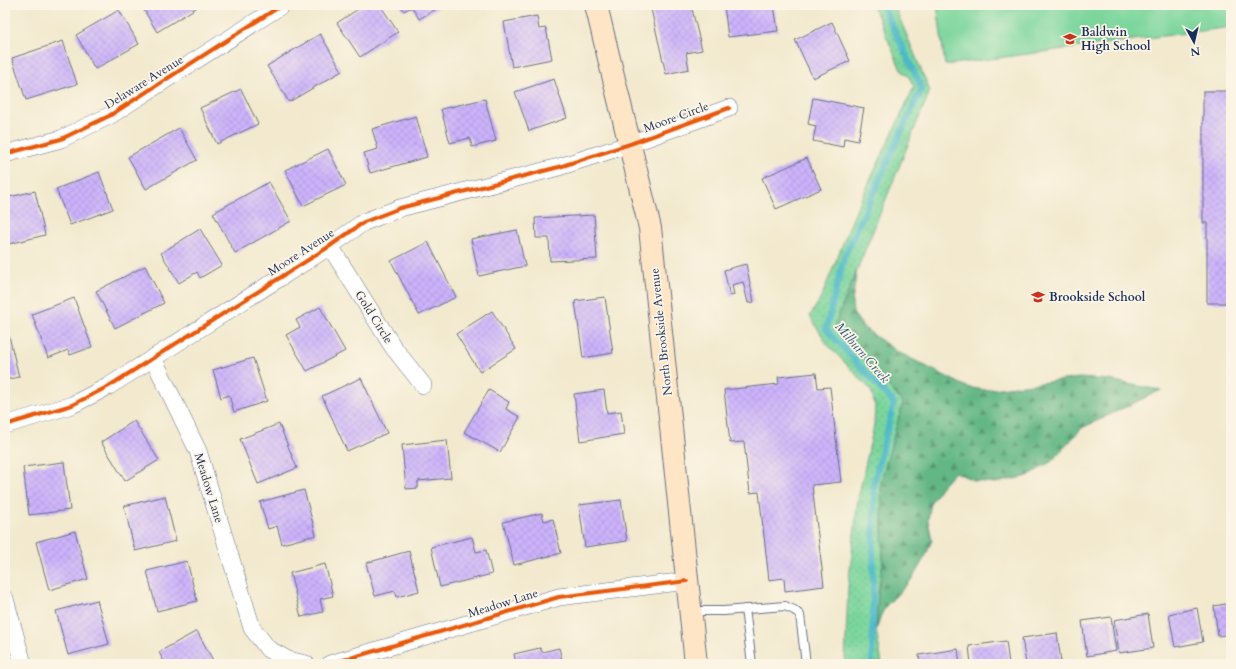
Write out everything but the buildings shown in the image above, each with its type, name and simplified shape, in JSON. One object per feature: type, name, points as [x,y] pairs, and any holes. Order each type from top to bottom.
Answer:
[{"type":"main road","name":"North Brookside Avenue","points":[[596,5],[650,228],[696,664]]},
{"type":"street","name":"Delaware Avenue","points":[[5,154],[61,139],[109,116],[282,5]]},
{"type":"street","name":"Moore Circle","points":[[630,144],[729,108]]},
{"type":"street","name":"Moore Avenue","points":[[5,425],[72,405],[109,386],[330,246],[364,222],[400,208],[559,167],[630,144]]},
{"type":"street","name":"Gold Circle","points":[[330,246],[393,347],[422,385]]},
{"type":"street","name":"Meadow Lane","points":[[153,358],[198,451],[252,628],[268,649],[288,660],[306,664]]},
{"type":"street","name":"Meadow Lane","points":[[330,664],[559,597],[687,581]]},
{"type":"street","points":[[5,599],[23,664]]},
{"type":"lane","points":[[690,611],[745,610],[785,606],[794,610],[800,615],[806,664]]},
{"type":"lane","points":[[745,610],[752,664]]},
{"type":"green space","points":[[873,5],[894,5],[930,91],[835,324],[903,403],[881,482],[883,562],[878,593],[876,630],[882,664],[845,664],[848,587],[858,499],[874,425],[875,406],[871,390],[827,344],[810,316],[821,298],[857,208],[914,87],[909,77],[901,70]]},
{"type":"green space","points":[[937,5],[1231,5],[1231,27],[945,65]]},
{"type":"green space","points":[[857,270],[852,302],[853,313],[864,328],[896,351],[967,387],[984,390],[1079,378],[1110,380],[1161,390],[1082,428],[1052,461],[1028,476],[995,483],[975,481],[955,472],[942,486],[931,502],[928,520],[932,540],[926,555],[912,579],[886,606],[876,630],[878,593],[883,562],[881,482],[903,403],[835,324]]},
{"type":"waterway","name":"Milburn Creek","points":[[872,664],[874,482],[894,403],[826,329],[844,258],[922,88],[882,5]]},
{"type":"cycle path","points":[[5,154],[61,139],[109,116],[282,5]]},
{"type":"cycle path","points":[[5,425],[72,405],[109,386],[330,246],[364,222],[400,208],[559,167],[630,144],[729,108]]},
{"type":"cycle path","points":[[330,664],[559,597],[687,581]]},
{"type":"place","name":"Baldwin High School","points":[[1070,39]]},
{"type":"place","name":"Brookside School","points":[[1038,297]]}]
